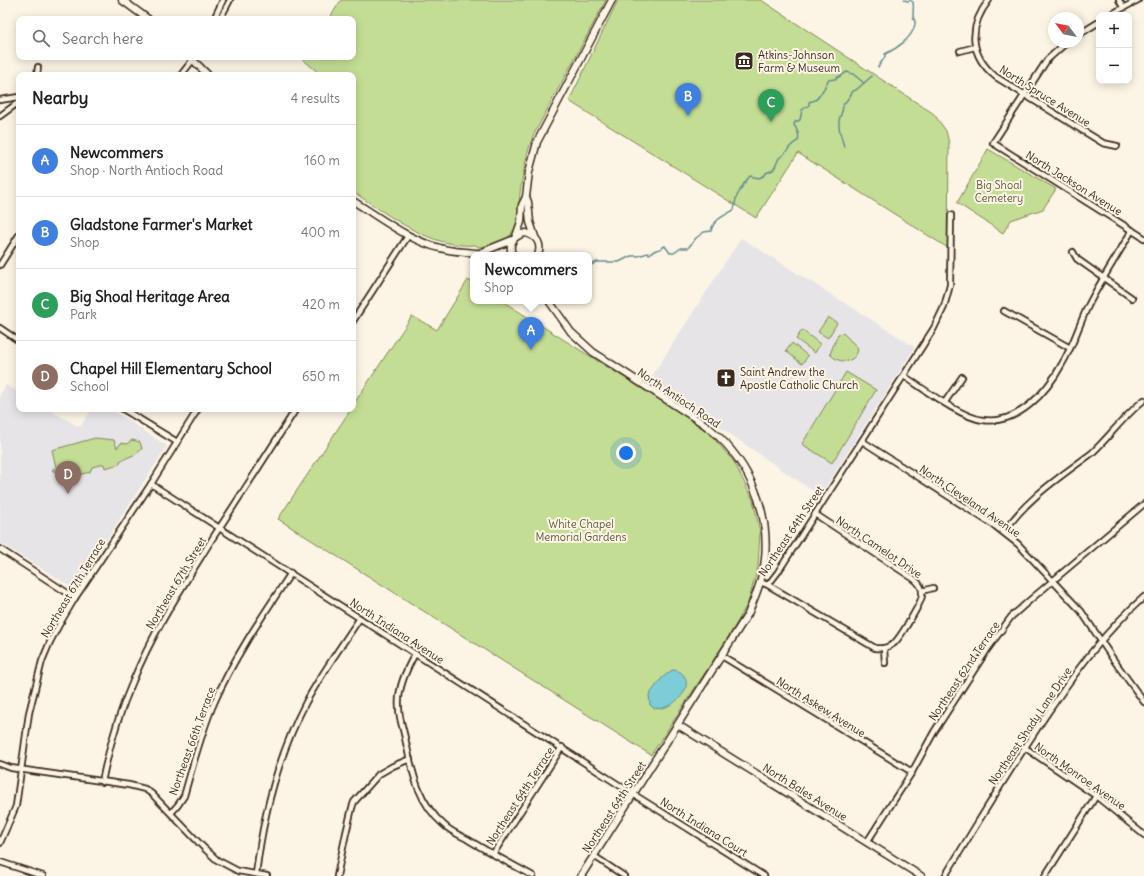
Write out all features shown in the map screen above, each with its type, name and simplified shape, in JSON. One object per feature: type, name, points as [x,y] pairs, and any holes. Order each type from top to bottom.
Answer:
[{"type":"street","points":[[122,0],[144,16]]},
{"type":"street","points":[[215,16],[223,0]]},
{"type":"street","points":[[222,16],[230,0]]},
{"type":"street","points":[[511,252],[510,250],[514,238],[521,222],[522,205],[526,197],[531,162],[541,132],[612,0]]},
{"type":"street","name":"North Spruce Avenue","points":[[989,0],[977,19],[974,29],[975,47],[982,63],[988,70],[1024,95],[1103,143],[1117,146]]},
{"type":"street","points":[[1119,0],[1123,7]]},
{"type":"street","points":[[1115,12],[1138,0]]},
{"type":"street","points":[[1084,31],[1096,24]]},
{"type":"street","points":[[960,50],[975,47]]},
{"type":"street","points":[[1024,95],[1047,60],[1059,48]]},
{"type":"street","points":[[183,72],[192,60]]},
{"type":"street","points":[[195,60],[205,72]]},
{"type":"street","points":[[37,72],[38,67]]},
{"type":"street","name":"North Jackson Avenue","points":[[1024,95],[993,143],[1144,238]]},
{"type":"street","points":[[0,100],[16,97]]},
{"type":"street","points":[[0,115],[16,104]]},
{"type":"street","points":[[526,197],[530,222],[540,246],[539,252]]},
{"type":"street","points":[[356,203],[408,236],[430,245],[451,251],[470,252]]},
{"type":"street","name":"Northeast 64th Street","points":[[581,876],[748,614],[760,582],[768,585],[781,567],[934,328],[944,307],[950,285],[951,215]]},
{"type":"street","points":[[904,376],[969,416],[984,420],[1000,420],[1015,415],[1036,399],[1048,386],[1062,365],[1088,306],[1132,230]]},
{"type":"street","points":[[482,252],[526,233],[535,237]]},
{"type":"street","points":[[356,316],[408,236]]},
{"type":"street","points":[[0,265],[16,241]]},
{"type":"street","points":[[1073,252],[1077,260],[1132,298]]},
{"type":"street","name":"North Antioch Road","points":[[551,304],[571,332],[593,352],[704,424],[732,450],[747,474],[760,503],[763,518],[765,558],[760,582]]},
{"type":"street","points":[[1004,310],[1070,348]]},
{"type":"street","points":[[0,328],[16,339]]},
{"type":"street","points":[[945,402],[962,377]]},
{"type":"street","points":[[1004,532],[1014,518],[1031,500],[1092,453],[1101,445],[1125,417],[1144,400]]},
{"type":"street","points":[[128,412],[177,442]]},
{"type":"street","name":"Northeast 67th Terrace","points":[[0,843],[16,806],[30,713],[42,661],[59,625],[75,598],[151,484],[196,412]]},
{"type":"street","name":"Northeast 67th Street","points":[[102,782],[108,754],[133,680],[172,605],[294,412]]},
{"type":"street","name":"North Cleveland Avenue","points":[[862,441],[1004,532],[1018,544],[1081,611],[1144,702]]},
{"type":"street","name":"North Indiana Avenue","points":[[151,484],[291,572],[415,654],[633,794]]},
{"type":"street","name":"Northeast 62nd Terrace","points":[[867,842],[912,772],[934,732],[987,650],[1007,623],[1025,604],[1144,504]]},
{"type":"street","name":"North Camelot Drive","points":[[814,514],[914,579],[920,585],[922,591],[933,588]]},
{"type":"street","points":[[0,549],[75,598]]},
{"type":"street","name":"Northeast 66th Terrace","points":[[171,813],[184,796],[204,728],[224,680],[247,640],[291,572]]},
{"type":"street","points":[[768,585],[875,648],[884,648],[897,640],[920,602],[922,591]]},
{"type":"street","name":"Northeast Shady Lane Drive","points":[[945,876],[1024,747],[1072,678],[1115,624],[1144,597]]},
{"type":"street","points":[[256,874],[262,830],[289,740],[306,702],[360,618]]},
{"type":"street","points":[[884,648],[885,663]]},
{"type":"street","points":[[415,654],[402,683],[399,708],[416,786],[420,795],[435,816],[448,828],[533,876]]},
{"type":"street","name":"North Askew Avenue","points":[[722,656],[912,772]]},
{"type":"street","name":"North Bales Avenue","points":[[678,725],[921,876]]},
{"type":"street","name":"North Monroe Avenue","points":[[1024,747],[1096,796],[1144,835]]},
{"type":"street","name":"Northeast 64th Terrace","points":[[493,854],[562,748]]},
{"type":"street","points":[[337,876],[354,802],[379,774],[410,759]]},
{"type":"street","points":[[0,764],[11,768],[129,785],[145,789],[152,794],[217,860],[238,871],[266,876]]},
{"type":"street","name":"North Indiana Court","points":[[633,794],[764,876]]},
{"type":"street","points":[[1046,876],[1096,796]]},
{"type":"street","points":[[594,856],[624,876]]},
{"type":"street","points":[[0,862],[43,876]]},
{"type":"shaded area","points":[[741,238],[915,347],[820,496],[650,379]]},
{"type":"shaded area","points":[[6,385],[16,391],[16,412],[53,412],[80,427],[90,412],[116,412],[167,446],[75,589],[0,543],[0,394]]},
{"type":"green space","points":[[341,0],[606,0],[533,136],[523,173],[519,211],[516,224],[511,234],[505,240],[492,245],[478,247],[476,245],[459,245],[442,242],[411,229],[356,194],[356,72],[318,72],[304,60],[356,60],[356,16],[331,16]]},
{"type":"green space","points":[[618,0],[761,0],[934,114],[946,131],[949,143],[948,248],[798,153],[756,218],[569,101]]},
{"type":"green space","name":"Big Shoal Cemetery","points":[[988,149],[1056,189],[1043,209],[1011,220],[1003,233],[957,203]]},
{"type":"green space","name":"White Chapel Memorial Gardens","points":[[468,280],[470,281],[470,304],[507,304],[679,412],[710,434],[734,462],[753,500],[760,532],[758,567],[748,603],[731,633],[651,755],[278,519],[349,412],[356,412],[356,400],[412,316],[437,330]]},
{"type":"green space","points":[[828,317],[837,323],[828,338],[818,332]]},
{"type":"green space","points":[[802,330],[820,344],[815,353],[796,339]]},
{"type":"green space","points":[[843,333],[858,348],[854,357],[847,361],[838,360],[830,354],[838,334]]},
{"type":"green space","points":[[792,343],[808,356],[802,364],[786,351]]},
{"type":"green space","points":[[846,372],[876,390],[832,463],[802,444]]},
{"type":"green space","points":[[95,438],[114,440],[117,448],[121,443],[127,444],[132,440],[140,442],[142,449],[136,454],[120,461],[120,464],[105,468],[104,464],[92,467],[90,472],[66,478],[52,470],[56,467],[52,450]]},
{"type":"water","points":[[672,670],[676,670],[683,674],[686,680],[686,688],[678,700],[663,708],[654,708],[650,705],[649,695],[662,678]]},
{"type":"waterway","points":[[878,67],[885,57],[885,54],[908,38],[914,29],[915,23],[913,16],[913,2],[910,0],[904,0]]},
{"type":"waterway","points":[[592,264],[597,262],[619,262],[631,256],[649,254],[665,246],[670,253],[674,253],[681,248],[688,248],[696,238],[704,232],[711,231],[714,224],[720,218],[734,210],[736,198],[750,176],[759,178],[773,170],[779,158],[792,144],[798,141],[799,137],[794,125],[795,122],[800,120],[802,110],[809,105],[809,102],[819,97],[828,80],[835,79],[847,72],[853,74],[864,83],[872,76]]},
{"type":"waterway","points":[[844,147],[839,124],[843,105],[853,91],[864,83]]},
{"type":"place","name":"Atkins-Johnson Farm & Museum","points":[[744,61]]},
{"type":"place","name":"Gladstone Farmer's Market","points":[[688,116]]},
{"type":"place","name":"Big Shoal Heritage Area","points":[[771,122]]},
{"type":"place","name":"Newcommers","points":[[531,350]]},
{"type":"place","name":"Saint Andrew the Apostle Catholic Church","points":[[726,378]]},
{"type":"place","name":"Chapel Hill Elementary School","points":[[68,494]]}]
